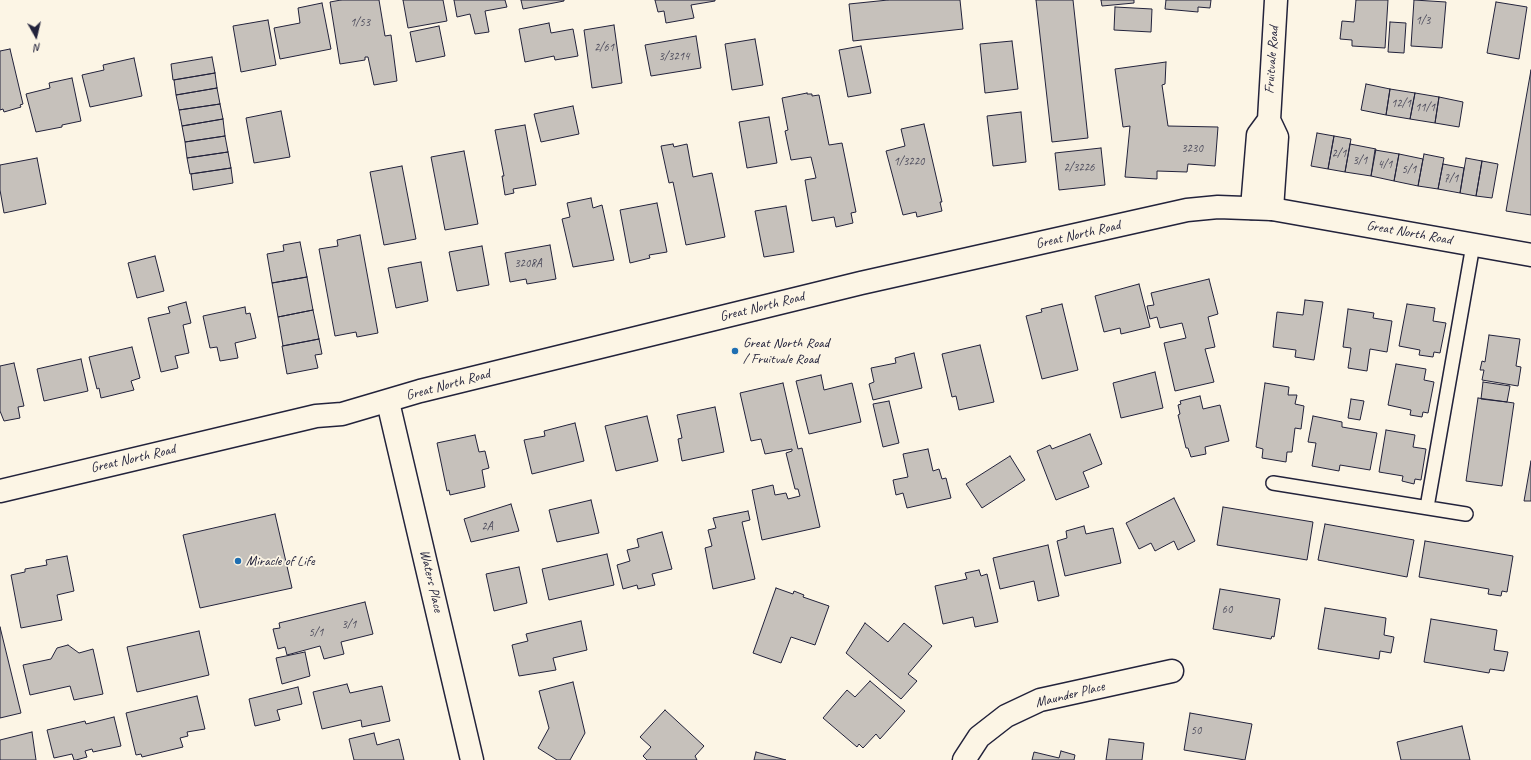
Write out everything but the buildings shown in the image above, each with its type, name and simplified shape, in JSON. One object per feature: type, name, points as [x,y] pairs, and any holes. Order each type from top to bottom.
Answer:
[{"type":"main road","name":"Fruitvale Road","points":[[1262,208],[1258,135],[1269,120],[1276,0]]},
{"type":"main road","name":"Great North Road","points":[[0,491],[316,416],[342,414],[388,402],[420,391],[861,283],[1187,210],[1218,207],[1262,208],[1531,255]]},
{"type":"main road","name":"Waters Place","points":[[388,402],[472,760]]},
{"type":"main road","name":"Maunder Place","points":[[964,760],[979,737],[1006,716],[1040,700],[1172,671]]},
{"type":"lane","points":[[1427,507],[1473,245]]},
{"type":"lane","points":[[1273,483],[1466,514]]},
{"type":"place","name":"Great North Road / Fruitvale Road","points":[[735,351]]},
{"type":"place","name":"Miracle of Life","points":[[238,561]]}]
